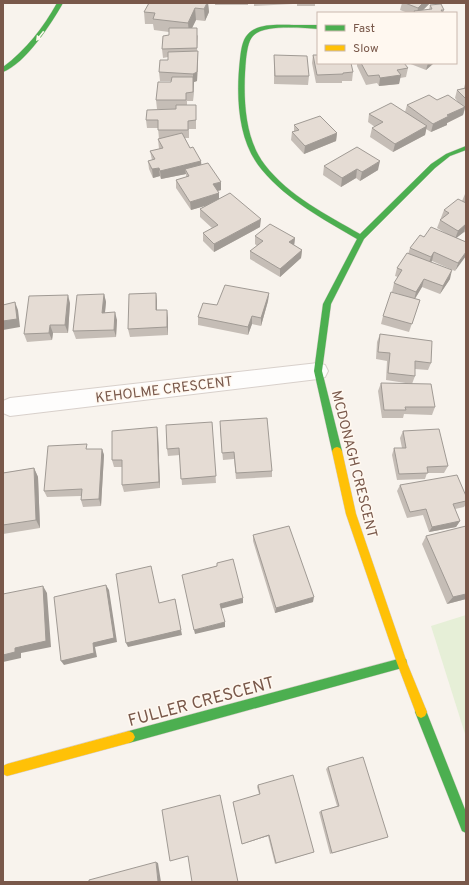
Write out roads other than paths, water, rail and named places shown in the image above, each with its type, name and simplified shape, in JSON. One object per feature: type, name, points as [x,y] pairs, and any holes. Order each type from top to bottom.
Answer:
[{"type":"main road","points":[[3,70],[27,52],[52,20],[60,3]]},
{"type":"main road","points":[[317,27],[257,30],[248,36],[242,57],[245,126],[262,166],[300,200],[361,238]]},
{"type":"main road","name":"MCDONAGH CRESCENT","points":[[466,148],[448,155],[433,166],[361,238],[327,304],[318,372],[351,514],[402,663],[466,827]]},
{"type":"main road","name":"FULLER CRESCENT","points":[[7,770],[402,663]]},
{"type":"street","name":"KEHOLME CRESCENT","points":[[10,407],[318,372]]}]
